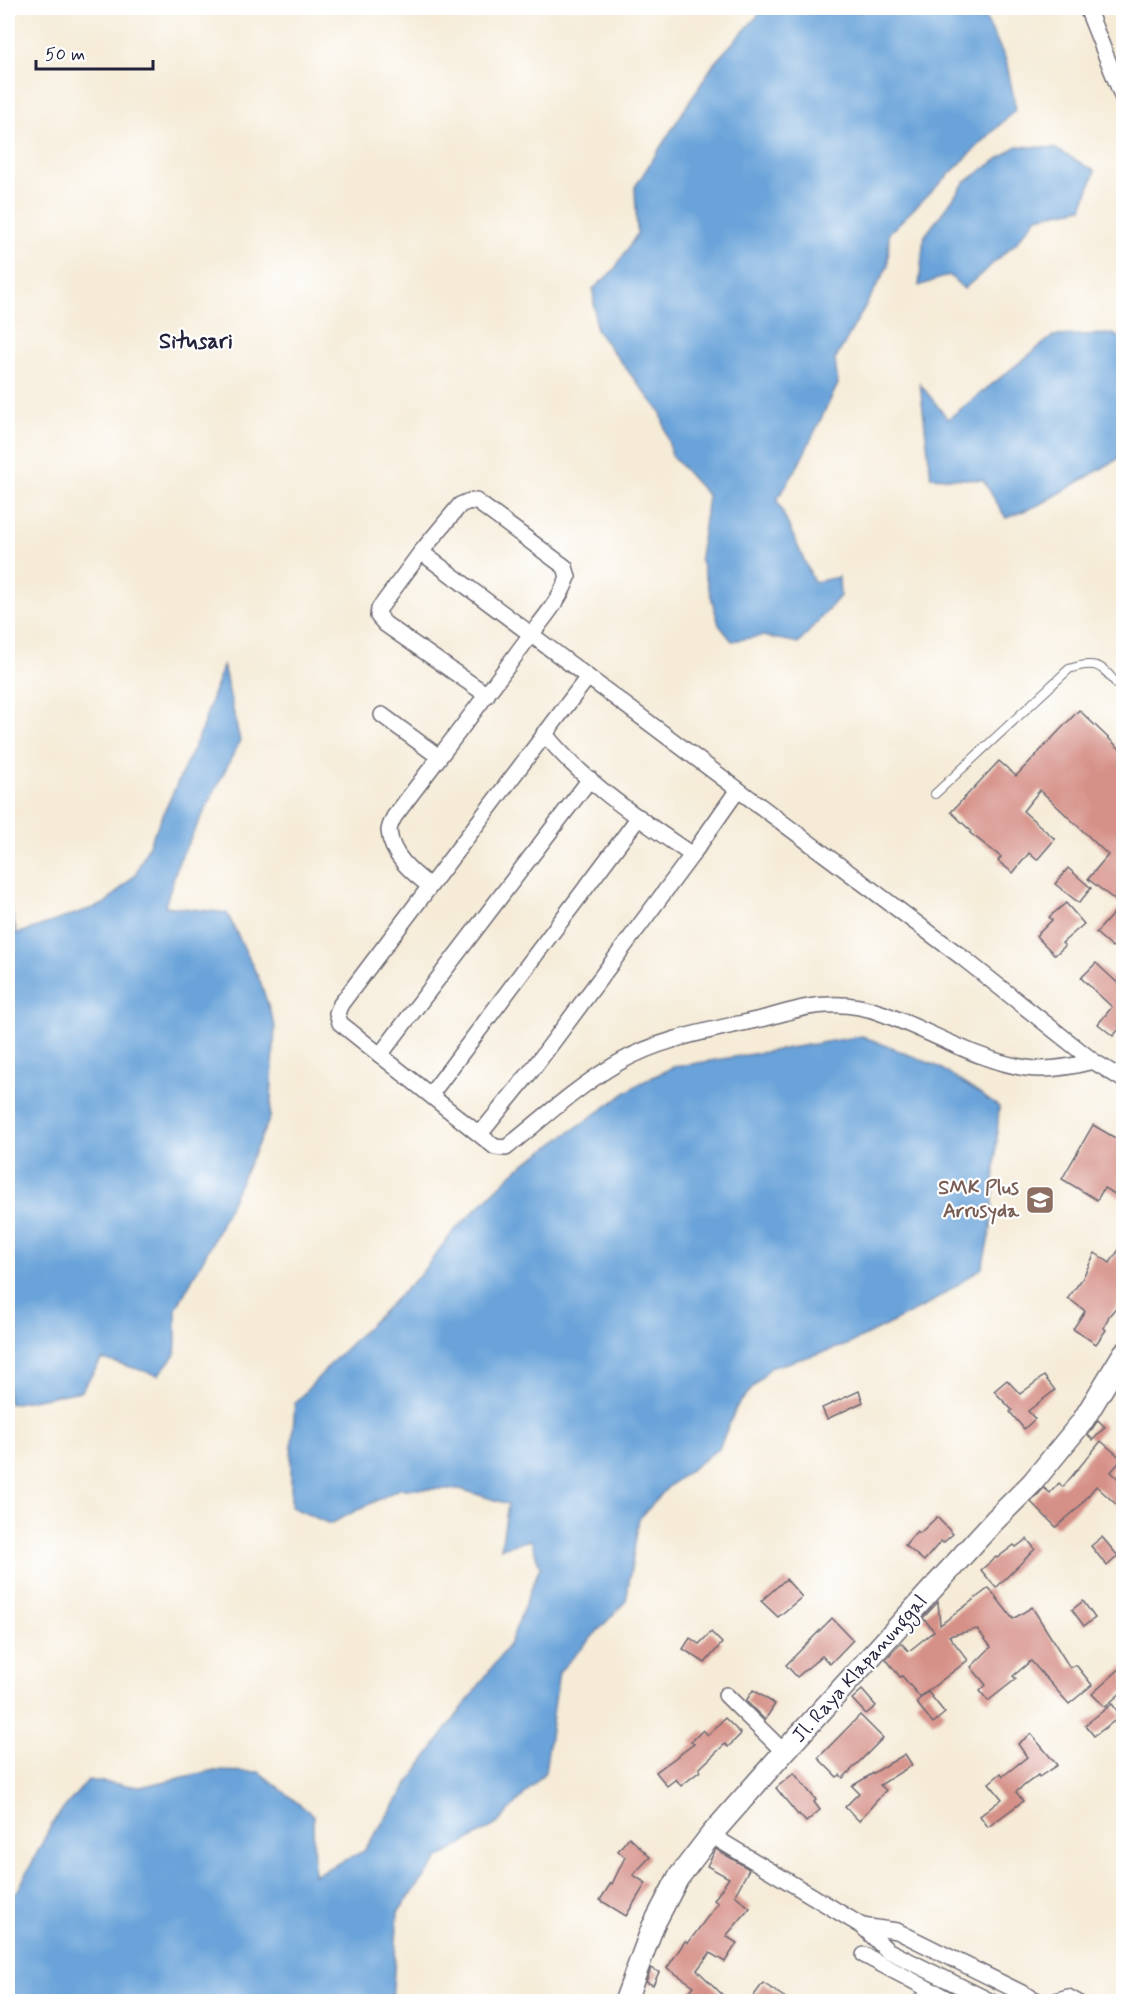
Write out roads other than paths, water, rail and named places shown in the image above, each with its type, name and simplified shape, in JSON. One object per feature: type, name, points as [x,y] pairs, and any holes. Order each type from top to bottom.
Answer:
[{"type":"street","points":[[1087,8],[1124,101]]},
{"type":"street","points":[[430,886],[409,871],[399,858],[389,830],[394,817],[487,695],[565,585],[568,577],[565,567],[476,501],[460,505],[421,552],[379,609],[378,616],[385,624],[487,695]]},
{"type":"street","points":[[421,552],[737,791],[963,958],[1093,1061],[1124,1080]]},
{"type":"street","points":[[588,677],[341,1004],[337,1013],[340,1023],[495,1147],[506,1148],[591,1080],[619,1062],[652,1047],[807,1007],[827,1005],[860,1008],[881,1013],[986,1056],[1027,1068],[1064,1068],[1093,1061]]},
{"type":"street","points":[[382,715],[439,757]]},
{"type":"street","points":[[544,733],[573,766],[692,855]]},
{"type":"street","points":[[380,1055],[590,779]]},
{"type":"street","points":[[480,1134],[532,1070],[737,791]]},
{"type":"street","points":[[431,1094],[639,817]]},
{"type":"street","name":"Jl. Raya Klapanunggal","points":[[625,2001],[653,1926],[678,1878],[711,1835],[784,1752],[1032,1483],[1082,1422],[1124,1353]]},
{"type":"street","points":[[726,1695],[784,1752]]},
{"type":"street","points":[[711,1835],[862,1926],[886,1950],[992,2001]]},
{"type":"street","points":[[862,1926],[897,1931],[1040,2001]]},
{"type":"street","points":[[864,1954],[953,2001]]},
{"type":"street","points":[[919,2001],[936,1992]]},
{"type":"street","points":[[1052,2001],[1068,1997],[1077,2001]]},
{"type":"lane","points":[[935,794],[1069,669],[1085,663],[1102,667],[1124,693]]},
{"type":"water","points":[[765,8],[981,8],[1006,60],[1016,109],[889,233],[888,266],[835,360],[838,384],[799,464],[777,500],[814,582],[839,577],[840,596],[799,643],[762,636],[732,641],[719,625],[700,557],[708,496],[672,456],[661,413],[596,330],[593,289],[614,270],[637,234],[635,187],[715,62]]},
{"type":"water","points":[[1017,146],[1054,148],[1095,171],[1082,208],[1037,217],[1016,243],[964,289],[949,275],[919,286],[924,237],[965,182]]},
{"type":"water","points":[[1113,334],[1123,340],[1123,456],[1041,504],[1006,518],[983,480],[931,477],[920,384],[948,419],[1053,336]]},
{"type":"water","points":[[223,665],[240,741],[179,861],[165,906],[227,913],[260,981],[275,1026],[270,1118],[212,1243],[176,1309],[176,1353],[158,1375],[102,1359],[81,1391],[10,1404],[8,1400],[8,900],[17,934],[104,904],[135,875],[200,734]]},
{"type":"water","points":[[862,1036],[939,1067],[999,1107],[991,1229],[982,1268],[929,1304],[847,1345],[770,1368],[737,1406],[719,1448],[668,1487],[639,1519],[626,1601],[559,1672],[545,1772],[497,1824],[440,1857],[398,1912],[392,2001],[8,2001],[8,1897],[17,1892],[54,1820],[88,1780],[140,1787],[210,1771],[259,1772],[313,1815],[314,1875],[364,1851],[422,1763],[510,1643],[540,1567],[531,1540],[501,1548],[508,1504],[460,1489],[399,1489],[330,1524],[291,1507],[291,1457],[295,1403],[336,1358],[420,1275],[452,1233],[517,1169],[637,1085],[673,1067]]},
{"type":"place","name":"SMK Plus Arrusyda","points":[[1040,1200]]},
{"type":"district","name":"Situsari","points":[[196,342]]}]
